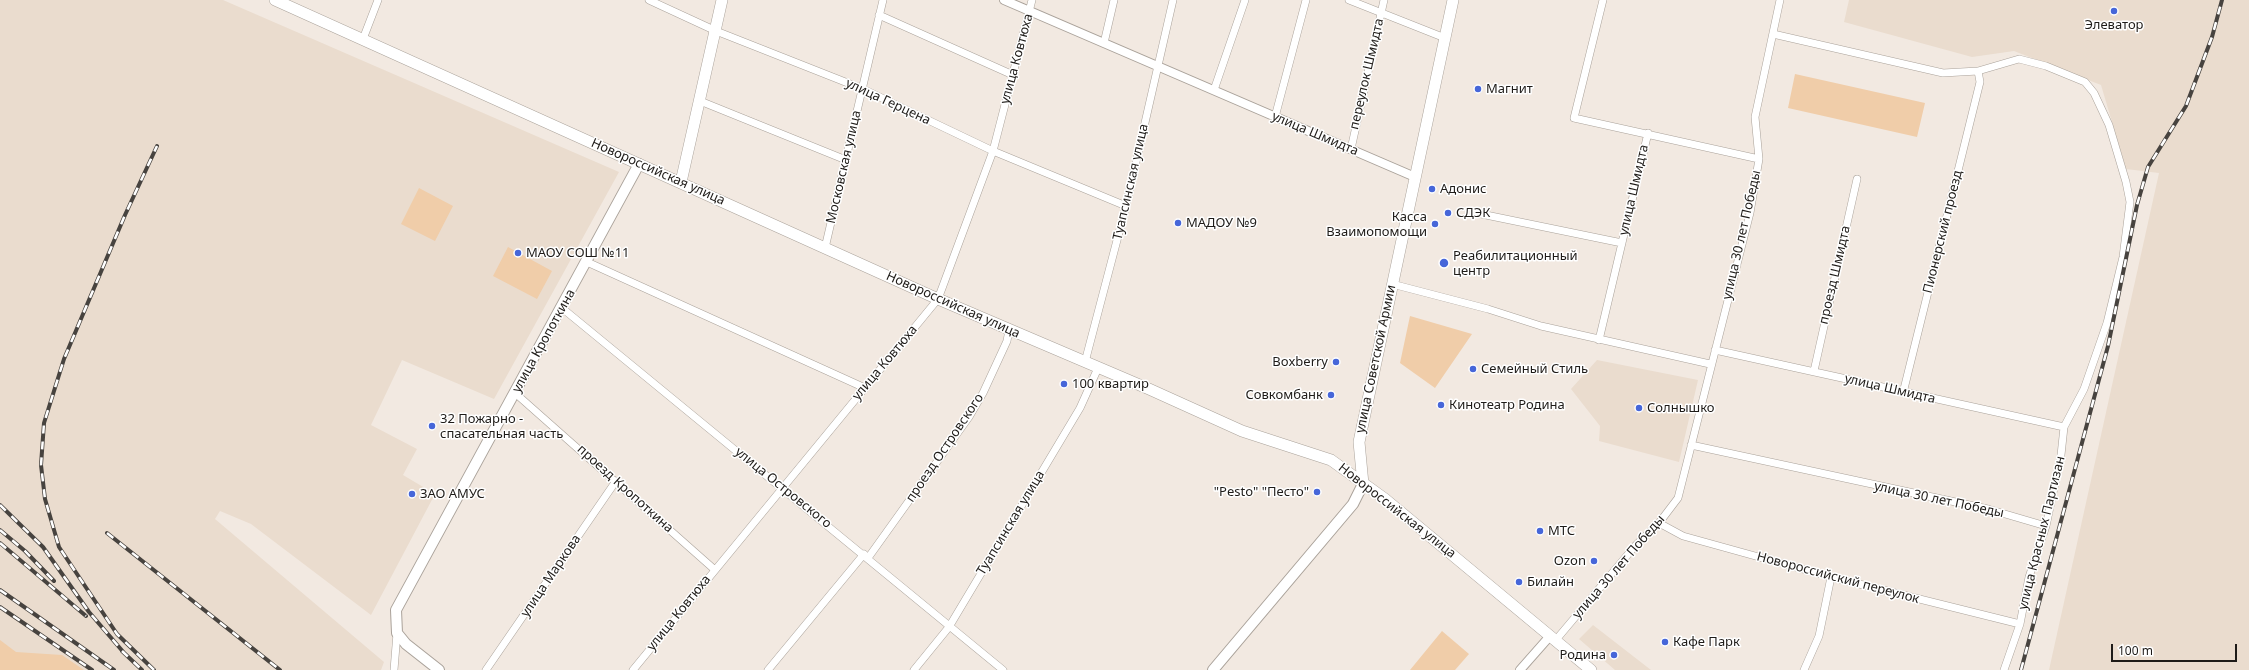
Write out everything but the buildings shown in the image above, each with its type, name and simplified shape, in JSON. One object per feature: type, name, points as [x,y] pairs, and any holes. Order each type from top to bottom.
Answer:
[{"type":"main road","name":"Новороссийская улица","points":[[275,0],[1009,330],[1149,389],[1242,431],[1331,460],[1385,499],[1591,670]]},
{"type":"main road","points":[[681,182],[722,0]]},
{"type":"main road","name":"улица Советской Армии","points":[[1363,484],[1359,442],[1453,0]]},
{"type":"main road","name":"улица Кропоткина","points":[[397,633],[396,610],[516,393],[639,164]]},
{"type":"main road","points":[[1213,670],[1353,504],[1363,484]]},
{"type":"main road","points":[[397,633],[406,644],[439,670]]},
{"type":"street","points":[[363,39],[378,0]]},
{"type":"street","name":"улица Герцена","points":[[649,0],[716,31],[863,89],[993,151],[1126,206]]},
{"type":"street","name":"Московская улица","points":[[825,248],[883,0]]},
{"type":"street","name":"улица Шмидта","points":[[1004,0],[1415,177]]},
{"type":"street","name":"улица Ковтюха","points":[[633,670],[938,299],[993,151],[1032,0]]},
{"type":"street","points":[[1104,43],[1114,0]]},
{"type":"street","name":"Туапсинская улица","points":[[1085,362],[1126,206],[1173,0]]},
{"type":"street","points":[[1214,90],[1245,0]]},
{"type":"street","points":[[1276,117],[1306,0]]},
{"type":"street","points":[[1349,0],[1381,14],[1445,38]]},
{"type":"street","name":"переулок Шмидта","points":[[1351,149],[1384,0]]},
{"type":"street","points":[[1603,0],[1574,118],[1648,133],[1760,159]]},
{"type":"street","name":"улица 30 лет Победы","points":[[1520,670],[1552,638],[1635,546],[1659,523],[1678,498],[1710,364],[1715,350],[1750,213],[1760,159],[1755,117],[1780,0]]},
{"type":"street","points":[[879,15],[1013,75]]},
{"type":"street","name":"улица Красных Партизан","points":[[1773,34],[1943,73],[1978,71],[2019,59],[2046,66],[2085,82],[2094,93],[2109,125],[2126,182],[2130,202],[2123,257],[2107,323],[2084,389],[2064,427],[2062,455],[2046,526],[2029,577],[2020,624],[2004,670]]},
{"type":"street","name":"Пионерский проезд","points":[[1903,393],[1980,82],[1978,71]]},
{"type":"street","points":[[700,101],[846,160]]},
{"type":"street","name":"улица Шмидта","points":[[1599,340],[1648,133]]},
{"type":"street","name":"проезд Шмидта","points":[[1814,371],[1857,179]]},
{"type":"street","points":[[1481,214],[1622,243]]},
{"type":"street","points":[[587,262],[865,388]]},
{"type":"street","points":[[1392,284],[1488,308],[1541,326],[1710,364]]},
{"type":"street","name":"улица Островского","points":[[562,308],[782,487],[1003,670]]},
{"type":"street","name":"проезд Островского","points":[[866,556],[969,417],[983,393],[1007,342],[1009,330]]},
{"type":"street","name":"улица Шмидта","points":[[1715,350],[1814,371],[1903,393],[2064,427]]},
{"type":"street","name":"Туапсинская улица","points":[[914,670],[950,627],[1080,408],[1098,368]]},
{"type":"street","name":"проезд Кропоткина","points":[[516,393],[715,570]]},
{"type":"street","name":"улица 30 лет Победы","points":[[1691,445],[1988,509],[2046,526]]},
{"type":"street","name":"улица Маркова","points":[[486,670],[616,481]]},
{"type":"street","name":"Новороссийский переулок","points":[[1659,523],[1683,536],[1831,577],[2020,624]]},
{"type":"street","points":[[768,670],[866,556]]},
{"type":"street","points":[[1804,670],[1819,636],[1831,577]]},
{"type":"street","points":[[394,670],[397,633]]},
{"type":"shaded area","points":[[0,0],[223,0],[619,172],[494,399],[402,360],[371,425],[417,449],[403,475],[435,494],[371,615],[251,524],[220,511],[215,519],[384,662],[381,670],[0,670]]},
{"type":"shaded area","points":[[1849,0],[2249,0],[2249,670],[2049,670],[2159,173],[2126,169],[2101,85],[2014,51],[1972,57],[1844,22]]},
{"type":"shaded area","points":[[1795,74],[1925,103],[1917,137],[1788,108]]},
{"type":"shaded area","points":[[419,188],[453,206],[435,241],[401,224]]},
{"type":"shaded area","points":[[508,247],[552,271],[537,299],[493,276]]},
{"type":"shaded area","points":[[1410,316],[1472,334],[1435,388],[1400,363]]},
{"type":"shaded area","name":"Солнышко","points":[[1597,360],[1698,380],[1679,462],[1599,441],[1600,426],[1571,389]]},
{"type":"shaded area","name":"Родина","points":[[1593,625],[1651,670],[1615,670],[1579,639]]},
{"type":"shaded area","points":[[1442,631],[1469,654],[1455,670],[1410,670]]},
{"type":"shaded area","points":[[0,640],[16,652],[62,655],[84,670],[0,670]]},
{"type":"railway","points":[[2021,670],[2108,346],[2137,205],[2148,167],[2186,106],[2212,37],[2222,0]]},
{"type":"railway","points":[[154,670],[117,634],[59,547],[45,499],[41,465],[44,423],[64,359],[125,215],[157,146]]},
{"type":"railway","points":[[0,505],[43,547],[89,612],[125,654]]},
{"type":"railway","points":[[0,530],[25,551],[54,581]]},
{"type":"railway","points":[[107,533],[280,670]]},
{"type":"railway","points":[[0,543],[86,616]]},
{"type":"railway","points":[[0,590],[114,670]]},
{"type":"railway","points":[[0,607],[92,670]]},
{"type":"railway","points":[[122,651],[142,670]]},
{"type":"place","name":"Элеватор","points":[[2114,11]]},
{"type":"place","name":"Магнит","points":[[1478,89]]},
{"type":"place","name":"Адонис","points":[[1432,189]]},
{"type":"place","name":"СДЭК","points":[[1448,213]]},
{"type":"place","name":"МАДОУ №9","points":[[1178,223]]},
{"type":"place","name":"Касса Взаимопомощи","points":[[1435,224]]},
{"type":"place","name":"МАОУ СОШ №11","points":[[518,253]]},
{"type":"place","name":"Реабилитационный центр","points":[[1444,263]]},
{"type":"place","name":"Boxberry","points":[[1336,362]]},
{"type":"place","name":"Семейный Стиль","points":[[1473,369]]},
{"type":"place","name":"100 квартир","points":[[1064,384]]},
{"type":"place","name":"Совкомбанк","points":[[1331,395]]},
{"type":"place","name":"Кинотеатр Родина","points":[[1441,405]]},
{"type":"place","name":"Солнышко","points":[[1639,408]]},
{"type":"place","name":"32 Пожарно - спасательная часть","points":[[432,426]]},
{"type":"place","name":"\"Pesto\" \"Песто\"","points":[[1317,492]]},
{"type":"place","name":"ЗАО АМУС","points":[[412,494]]},
{"type":"place","name":"МТС","points":[[1540,531]]},
{"type":"place","name":"Ozon","points":[[1594,561]]},
{"type":"place","name":"Билайн","points":[[1519,582]]},
{"type":"place","name":"Кафе Парк","points":[[1665,642]]},
{"type":"place","name":"Родина","points":[[1614,655]]}]
